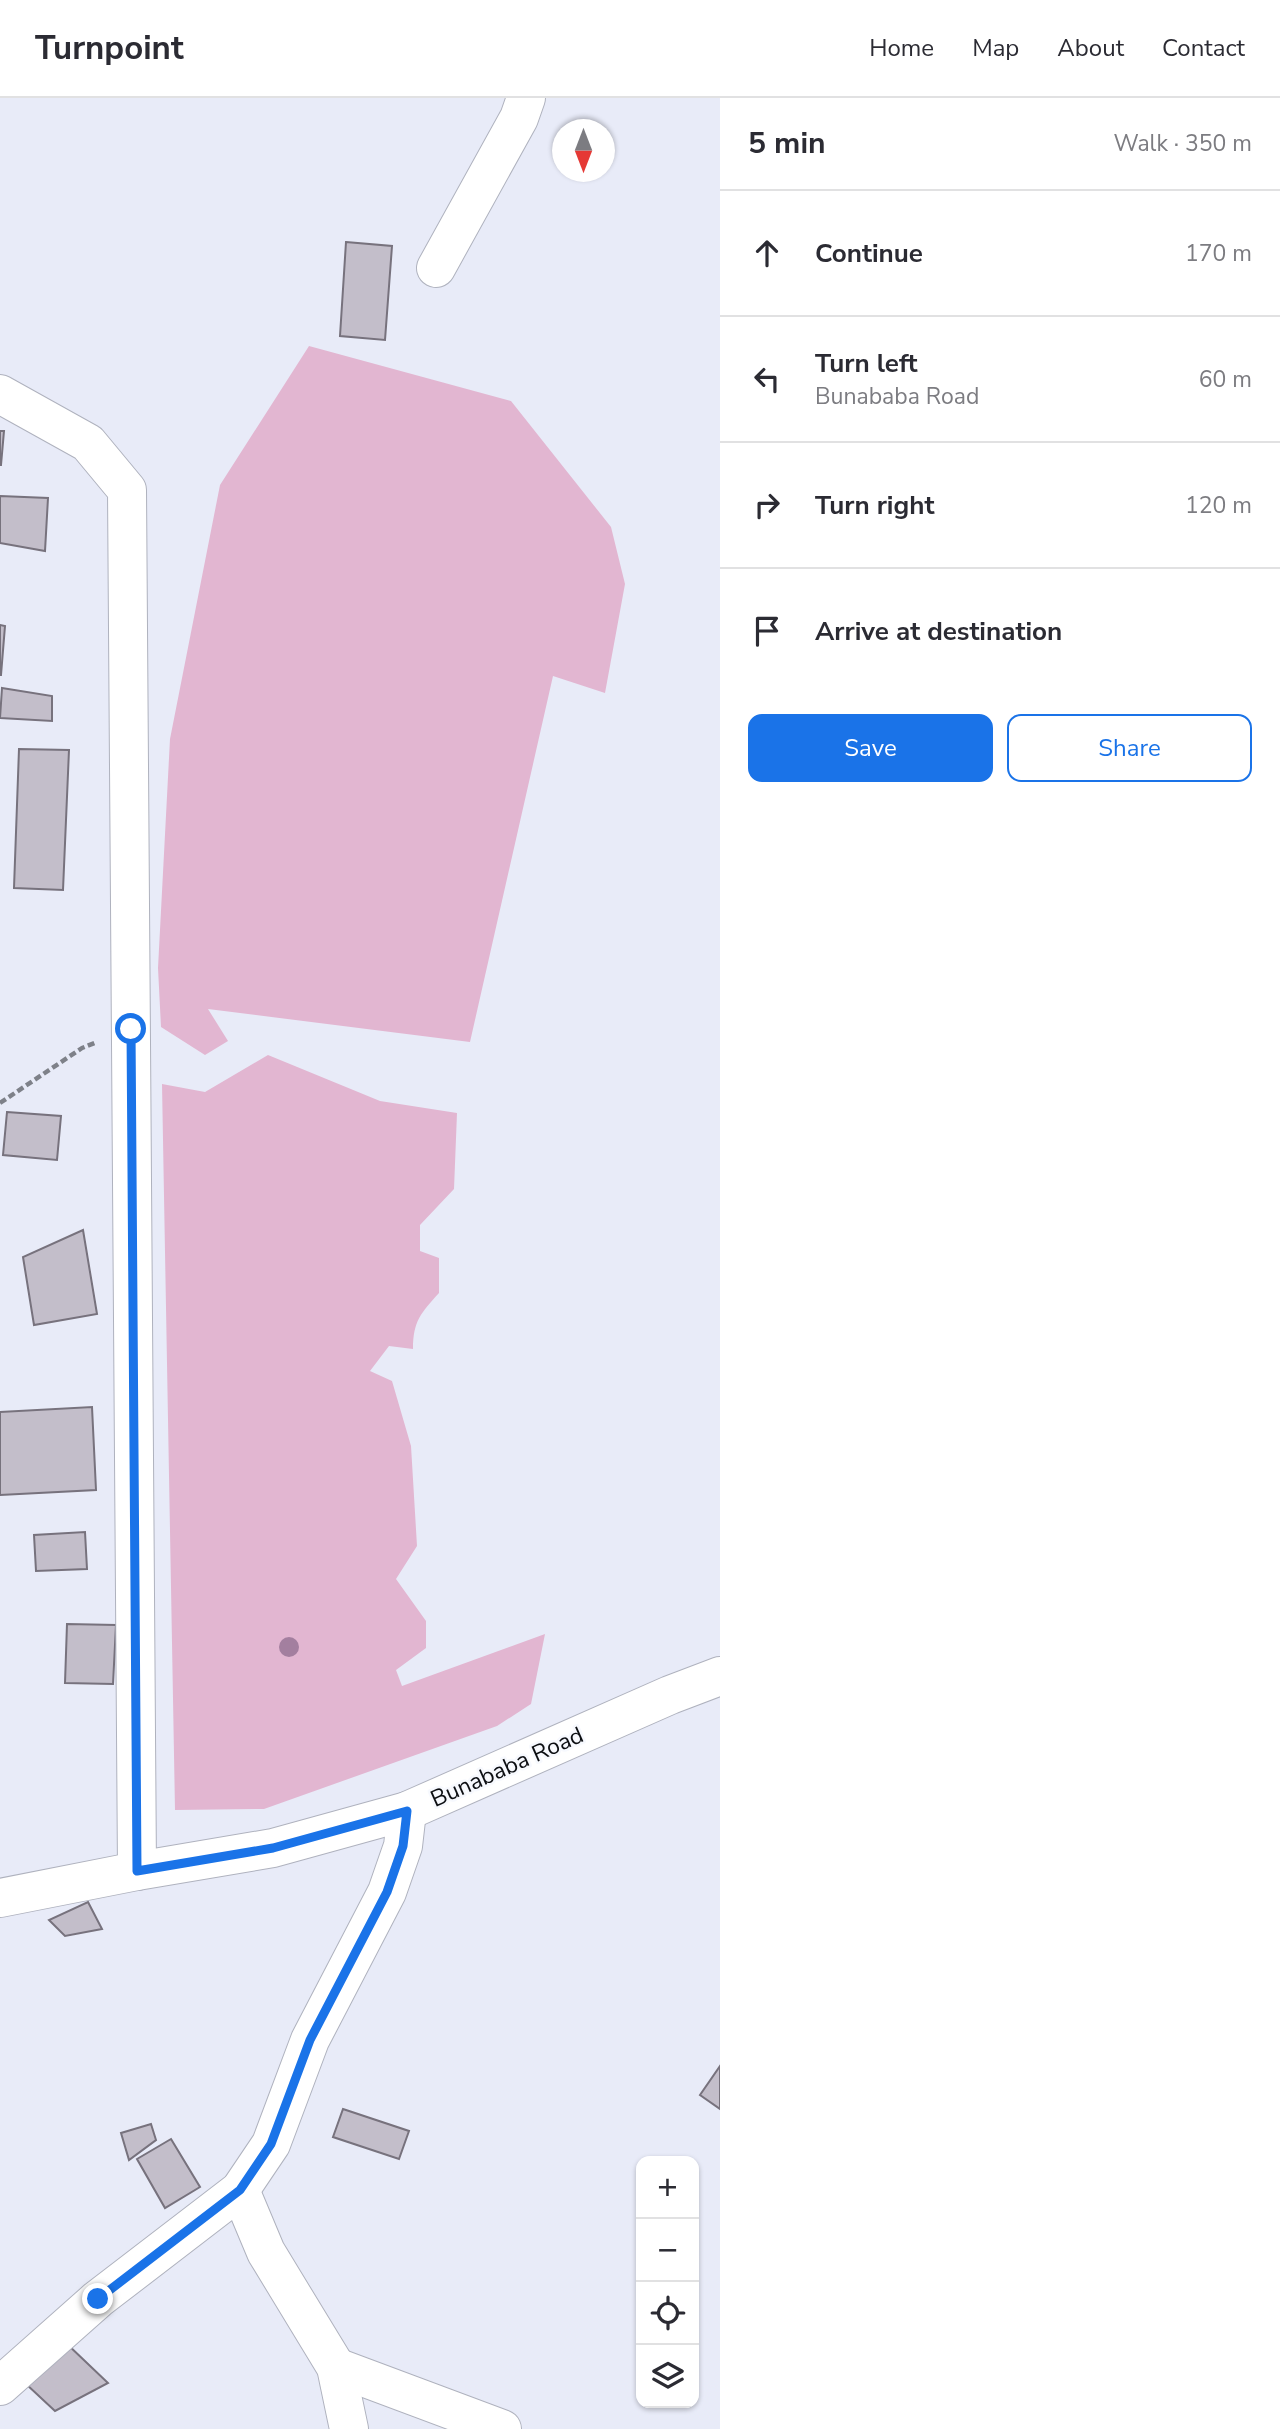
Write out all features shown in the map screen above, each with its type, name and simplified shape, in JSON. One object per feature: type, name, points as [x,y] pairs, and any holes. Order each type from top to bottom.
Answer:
[{"type":"street","points":[[436,268],[519,118],[526,98]]},
{"type":"street","points":[[0,394],[89,443],[127,490],[137,1871]]},
{"type":"street","name":"Bunababa Road","points":[[0,1898],[273,1848],[407,1811],[670,1695],[720,1676]]},
{"type":"street","points":[[0,2386],[98,2299],[240,2190],[271,2144],[310,2040],[387,1892],[403,1846],[407,1811]]},
{"type":"street","points":[[240,2190],[266,2252],[336,2367],[349,2429]]},
{"type":"street","points":[[336,2367],[502,2429]]},
{"type":"path","points":[[0,1103],[82,1048],[131,1029]]},
{"type":"shaded area","points":[[309,346],[511,401],[611,527],[625,584],[605,693],[553,676],[470,1042],[208,1009],[228,1041],[205,1055],[161,1027],[158,968],[170,739],[220,485]]},
{"type":"shaded area","points":[[268,1055],[380,1101],[457,1113],[454,1189],[420,1225],[420,1251],[439,1258],[439,1293],[419,1318],[413,1349],[389,1346],[370,1371],[392,1381],[411,1446],[417,1546],[396,1579],[426,1621],[426,1648],[396,1670],[402,1686],[545,1634],[531,1704],[497,1726],[264,1809],[175,1810],[162,1084],[205,1092]]},
{"type":"building","points":[[346,242],[392,246],[385,340],[340,336]]},
{"type":"building","points":[[0,431],[4,431],[1,465],[0,465]]},
{"type":"building","points":[[0,496],[48,498],[45,551],[0,543]]},
{"type":"building","points":[[0,625],[5,626],[1,675],[0,675]]},
{"type":"building","points":[[2,688],[52,696],[52,721],[0,718]]},
{"type":"building","points":[[19,749],[69,750],[63,890],[14,888]]},
{"type":"building","points":[[7,1112],[61,1116],[57,1160],[3,1155]]},
{"type":"building","points":[[83,1230],[97,1314],[34,1325],[23,1257]]},
{"type":"building","points":[[92,1407],[96,1490],[0,1495],[0,1412]]},
{"type":"building","points":[[85,1532],[87,1569],[36,1571],[34,1535]]},
{"type":"building","points":[[67,1624],[116,1625],[113,1684],[65,1683]]},
{"type":"building","points":[[88,1902],[102,1929],[65,1936],[49,1920]]},
{"type":"building","points":[[720,2066],[720,2109],[700,2095]]},
{"type":"building","points":[[343,2109],[409,2131],[399,2159],[333,2137]]},
{"type":"building","points":[[151,2124],[156,2140],[129,2160],[121,2133]]},
{"type":"building","points":[[171,2139],[200,2187],[165,2208],[137,2159]]},
{"type":"building","points":[[66,2343],[108,2383],[55,2411],[26,2384]]},
{"type":"route","points":[[98,2299],[240,2190],[271,2144],[310,2040],[387,1892],[403,1846],[407,1811],[273,1848],[137,1871],[131,1029]]}]
